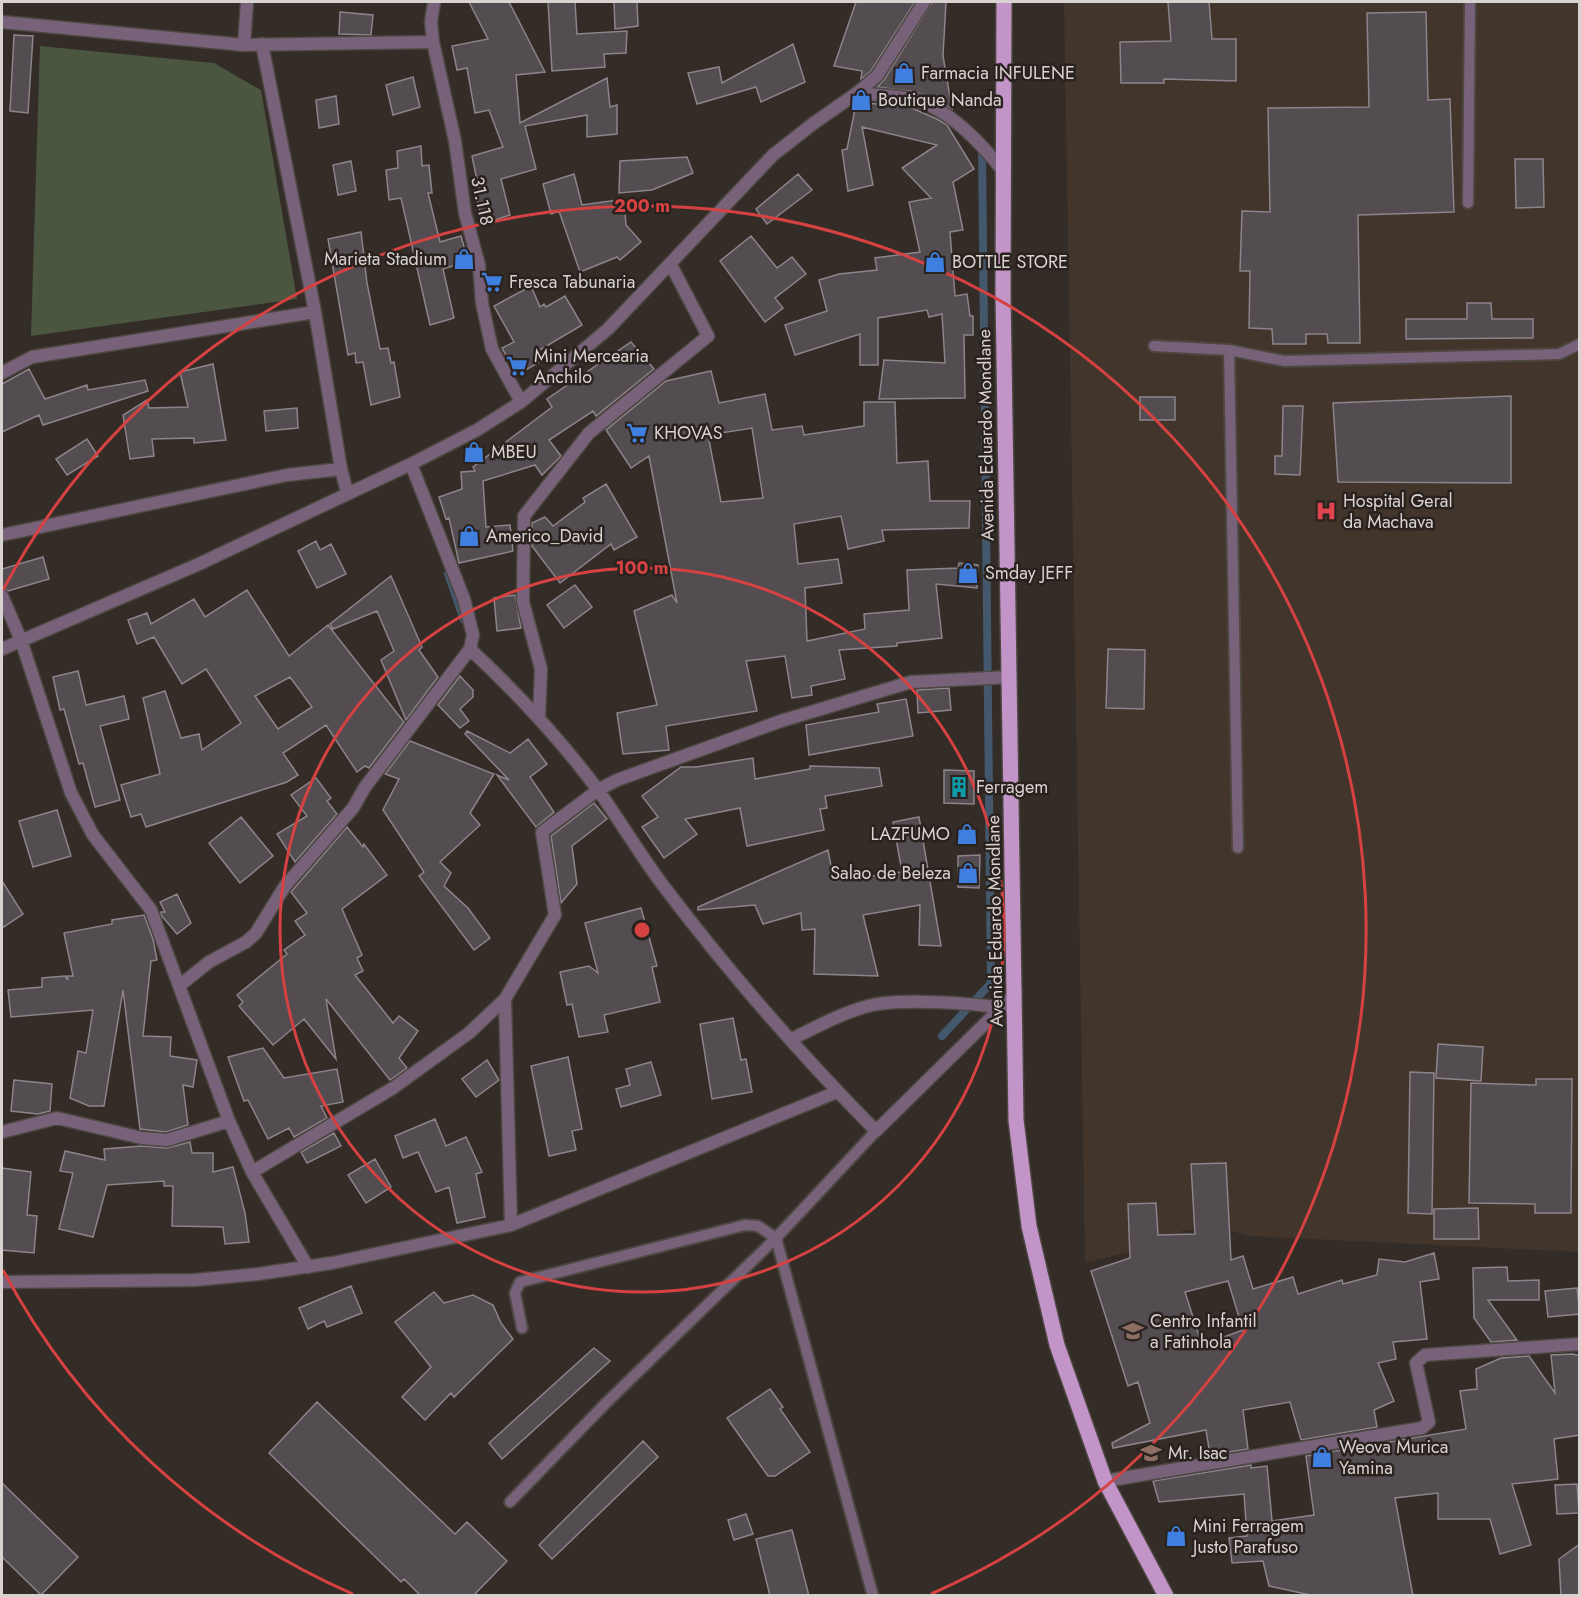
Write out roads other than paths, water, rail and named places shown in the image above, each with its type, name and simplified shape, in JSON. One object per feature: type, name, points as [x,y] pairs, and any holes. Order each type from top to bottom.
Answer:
[{"type":"main road","name":"Avenida Eduardo Mondlane","points":[[1004,2],[1003,294],[1016,993],[1016,1120],[1029,1226],[1057,1345],[1105,1481],[1166,1596]]},
{"type":"street","points":[[244,45],[247,2]]},
{"type":"street","name":"31.118","points":[[434,2],[431,22],[433,42],[454,141],[465,213],[479,265],[482,303],[492,349],[521,402]]},
{"type":"street","points":[[2,649],[199,564],[347,492],[411,464],[477,430],[521,402],[608,329],[773,155],[877,76],[924,2]]},
{"type":"street","points":[[2,22],[244,45],[433,42]]},
{"type":"street","points":[[262,45],[315,312],[341,469],[347,492]]},
{"type":"street","points":[[857,93],[914,100],[932,106],[984,147],[1004,172]]},
{"type":"street","points":[[539,718],[541,669],[523,602],[524,516],[588,433],[708,336],[671,265]]},
{"type":"street","points":[[2,373],[32,357],[315,312]]},
{"type":"street","points":[[179,986],[208,962],[246,942],[256,933],[285,886],[352,808],[365,787],[470,649],[473,635],[464,599],[411,464]]},
{"type":"street","points":[[2,535],[287,475],[341,469]]},
{"type":"street","points":[[2,596],[21,640],[71,793],[93,835],[151,910],[228,1121],[252,1172],[308,1267]]},
{"type":"street","points":[[470,649],[539,718],[598,790],[668,892],[721,960],[837,1092],[876,1131],[1016,993]]},
{"type":"street","points":[[252,1172],[393,1088],[469,1034],[505,999],[555,915],[543,832],[598,790],[617,780],[781,721],[910,682],[1010,677]]},
{"type":"street","points":[[505,999],[511,1225]]},
{"type":"street","points":[[792,1039],[843,1015],[884,1003],[1003,1008]]},
{"type":"street","points":[[2,1282],[195,1280],[308,1267],[511,1225],[837,1092]]},
{"type":"street","points":[[2,1132],[57,1118],[142,1138],[167,1140],[228,1121]]},
{"type":"street","points":[[1105,1481],[1422,1428],[1429,1422],[1416,1364],[1425,1355],[1580,1344]]},
{"type":"lane","points":[[1468,203],[1470,2]]},
{"type":"lane","points":[[1154,346],[1229,350],[1284,361],[1559,354],[1580,345]]},
{"type":"lane","points":[[1229,350],[1238,848]]},
{"type":"lane","points":[[510,1502],[607,1402],[776,1238],[876,1131]]},
{"type":"lane","points":[[522,1328],[515,1293],[520,1282],[745,1225],[758,1226],[776,1238],[873,1596]]},
{"type":"waterway","points":[[942,1036],[991,983],[982,150]]},
{"type":"waterway","points":[[448,574],[464,620]]},
{"type":"place","name":"Farmacia INFULENE","points":[[904,73]]},
{"type":"place","name":"Boutique Nanda","points":[[861,100]]},
{"type":"place","name":"Marieta Stadium","points":[[464,259]]},
{"type":"place","name":"BOTTLE STORE","points":[[935,262]]},
{"type":"place","name":"Fresca Tabunaria","points":[[492,282]]},
{"type":"place","name":"Mini Mercearia Anchilo","points":[[517,366]]},
{"type":"place","name":"KHOVAS","points":[[637,433]]},
{"type":"place","name":"MBEU","points":[[474,452]]},
{"type":"place","name":"Hospital Geral da Machava","points":[[1326,511]]},
{"type":"place","name":"Americo_David","points":[[469,536]]},
{"type":"place","name":"Smday JEFF","points":[[968,573]]},
{"type":"place","name":"Ferragem","points":[[959,787]]},
{"type":"place","name":"LAZFUMO","points":[[967,834]]},
{"type":"place","name":"Salao de Beleza","points":[[968,873]]},
{"type":"place","name":"Centro Infantil a Fatinhola","points":[[1133,1331]]},
{"type":"place","name":"Mr. Isac","points":[[1151,1453]]},
{"type":"place","name":"Weova Murica Yamina","points":[[1322,1457]]},
{"type":"place","name":"Mini Ferragem Justo Parafuso","points":[[1176,1536]]}]
